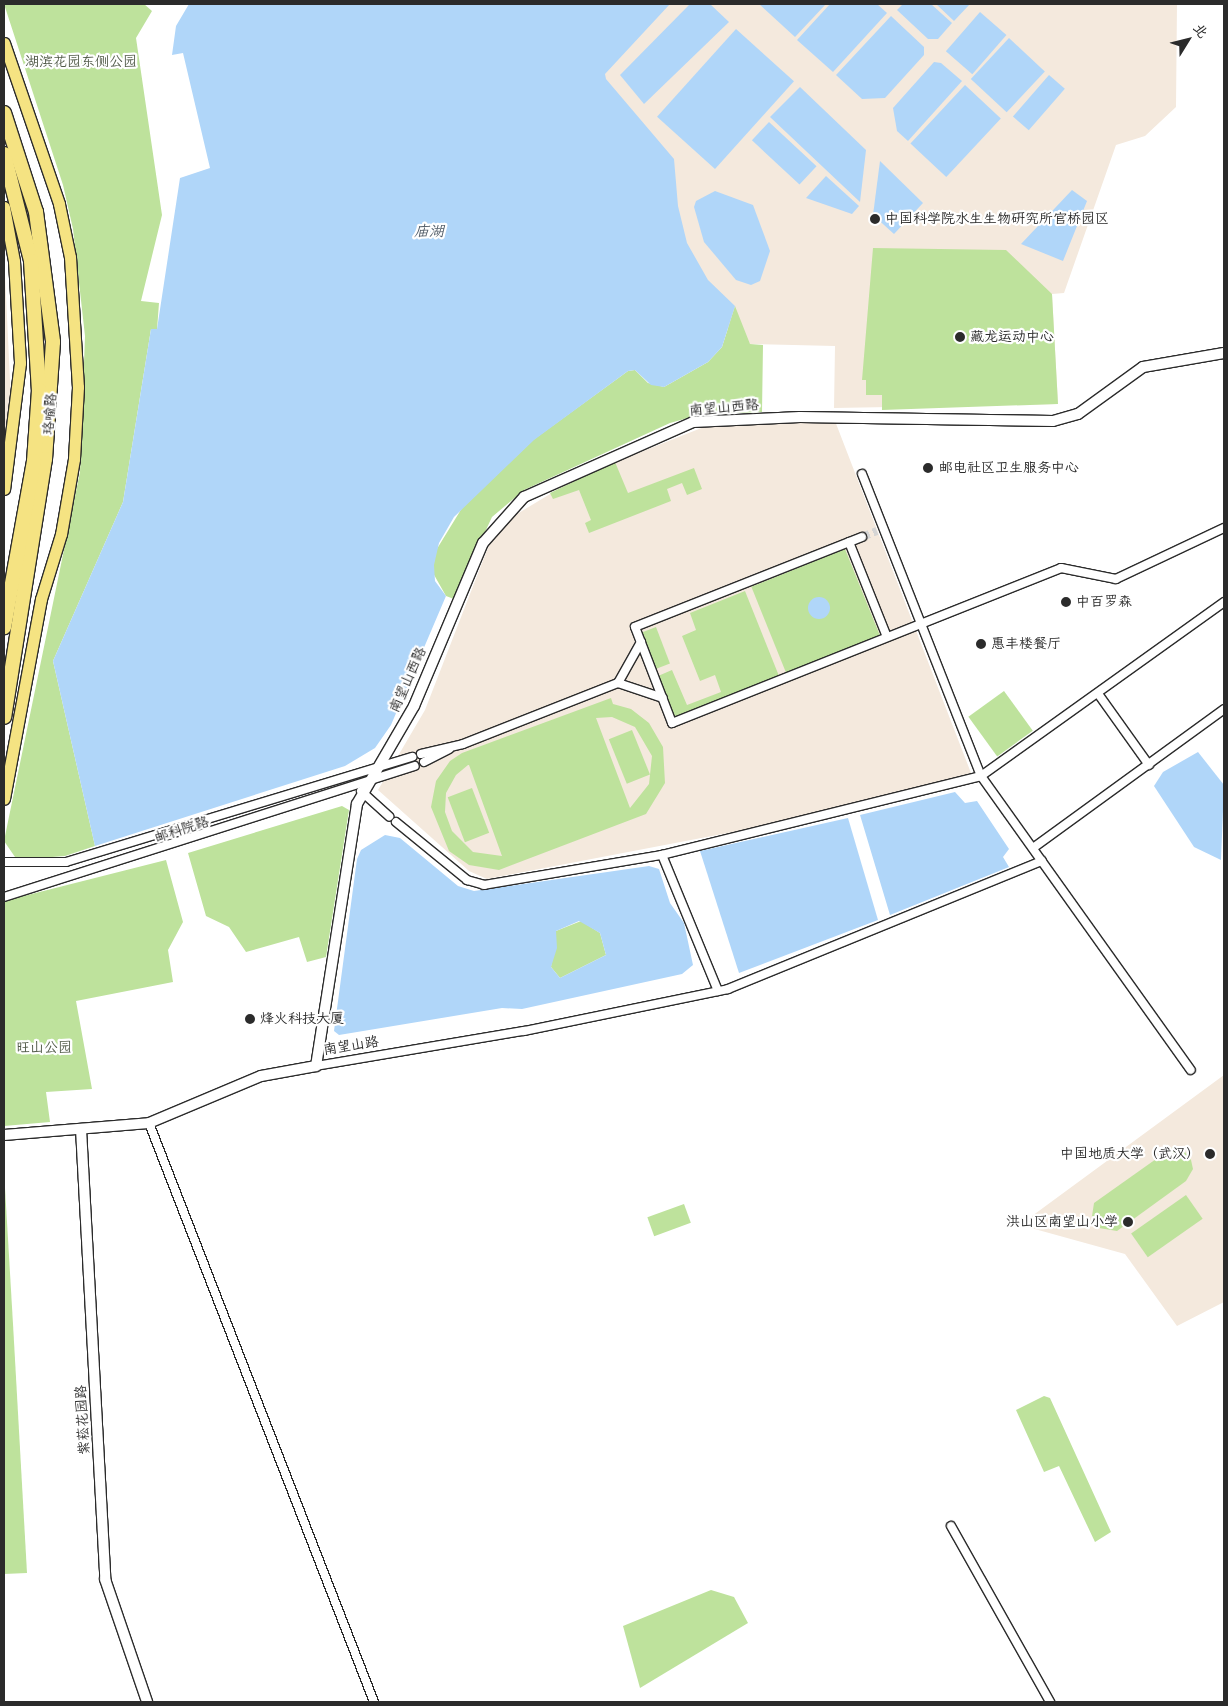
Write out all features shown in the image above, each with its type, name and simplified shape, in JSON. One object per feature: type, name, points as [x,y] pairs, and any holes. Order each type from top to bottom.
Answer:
[{"type":"highway","name":"珞喻路","points":[[4,113],[36,212],[53,342],[45,459],[4,717]]},
{"type":"highway","name":"珞喻路","points":[[4,154],[31,260],[39,390],[34,461],[4,626]]},
{"type":"main road","points":[[4,43],[59,204],[70,257],[78,387],[74,459],[61,534],[41,600],[4,799]]},
{"type":"main road","points":[[4,207],[14,261],[20,353],[4,489]]},
{"type":"street","name":"南望山西路","points":[[316,1066],[349,833],[362,788],[414,706],[489,532],[516,503],[560,478],[671,430],[703,421],[800,417],[1064,419],[1143,366],[1224,353]]},
{"type":"street","points":[[862,474],[881,530],[921,623],[981,776],[1191,1070]]},
{"type":"street","points":[[862,537],[635,627],[672,723],[1062,568],[1116,579],[1224,528]]},
{"type":"street","points":[[849,542],[887,637]]},
{"type":"street","points":[[396,822],[477,885],[662,854],[981,776],[1099,695],[1224,602]]},
{"type":"street","points":[[618,683],[641,642]]},
{"type":"street","points":[[424,762],[455,746],[618,683],[663,698]]},
{"type":"street","points":[[1099,695],[1149,765]]},
{"type":"street","points":[[1033,848],[1224,709]]},
{"type":"street","points":[[420,754],[455,746]]},
{"type":"street","points":[[4,862],[66,862],[352,778],[412,757]]},
{"type":"street","name":"邮科院路","points":[[4,897],[362,788],[415,766]]},
{"type":"street","points":[[352,778],[389,816]]},
{"type":"street","points":[[662,854],[718,991]]},
{"type":"street","name":"南望山路","points":[[4,1136],[149,1123],[261,1076],[524,1031],[718,991],[1042,861]]},
{"type":"street","points":[[149,1123],[374,1702]]},
{"type":"street","name":"紫菘花园路","points":[[81,1129],[105,1579],[147,1702]]},
{"type":"street","points":[[951,1526],[1050,1702]]},
{"type":"shaded area","name":"中国科学院水生生物研究所官桥园区","points":[[645,4],[1177,4],[1176,107],[1145,136],[1116,145],[1064,293],[1052,294],[1058,404],[834,408],[835,346],[750,344],[705,310],[594,86]]},
{"type":"shaded area","points":[[4,253],[11,402],[4,445]]},
{"type":"shaded area","points":[[835,421],[971,773],[775,824],[487,879],[469,871],[378,790],[425,710],[489,545],[512,517],[580,476],[709,425]]},
{"type":"shaded area","name":"洪山区南望山小学","points":[[1224,1075],[1224,1302],[1177,1326],[1125,1254],[1031,1228],[1032,1216]]},
{"type":"green space","name":"湖滨花园东侧公园","points":[[4,4],[144,4],[152,11],[136,38],[162,215],[141,301],[159,303],[157,330],[151,329],[123,502],[53,661],[95,846],[65,856],[27,859],[15,857],[4,841],[80,472],[85,336],[73,229],[63,185]]},
{"type":"green space","name":"藏龙运动中心","points":[[873,248],[1006,250],[1052,294],[1058,404],[882,410],[882,395],[866,395],[866,380],[862,380]]},
{"type":"green space","points":[[735,306],[750,344],[763,345],[762,412],[702,414],[670,423],[524,490],[492,517],[454,599],[446,596],[433,573],[435,552],[462,508],[533,440],[628,371],[635,370],[648,383],[664,387],[708,362],[722,347]]},
{"type":"green space","points":[[615,462],[628,493],[694,468],[702,489],[687,495],[682,483],[667,489],[671,501],[589,533],[585,523],[591,520],[579,490],[553,499],[550,493]]},
{"type":"green space","points":[[845,549],[880,636],[787,674],[751,587]]},
{"type":"green space","points":[[745,591],[779,676],[675,718],[658,676],[672,670],[687,705],[721,692],[715,675],[700,681],[682,636],[696,630],[690,613]]},
{"type":"green space","points":[[656,627],[670,663],[655,669],[641,633]]},
{"type":"green space","points":[[1004,691],[1033,731],[997,757],[968,717]]},
{"type":"green space","points":[[611,698],[613,704],[631,709],[649,723],[663,747],[665,783],[646,814],[499,870],[469,865],[449,851],[431,807],[436,781],[450,761],[462,753]],"holes":[[[612,717],[635,727],[652,756],[649,784],[630,808],[596,718]],[[469,765],[502,856],[473,852],[452,831],[445,812],[446,793],[456,775]]]},
{"type":"green space","points":[[632,730],[650,775],[627,784],[609,739]]},
{"type":"green space","points":[[472,788],[489,833],[465,842],[448,797]]},
{"type":"green space","points":[[342,806],[349,810],[326,957],[307,962],[299,937],[246,952],[229,927],[206,916],[188,853]]},
{"type":"green space","name":"旺山公园","points":[[166,860],[183,922],[168,950],[173,982],[76,1001],[92,1089],[46,1092],[50,1122],[4,1126],[4,901]]},
{"type":"green space","points":[[581,921],[600,933],[606,955],[560,978],[551,967],[556,931]]},
{"type":"green space","points":[[1173,1147],[1182,1148],[1191,1160],[1193,1169],[1186,1181],[1117,1231],[1099,1228],[1092,1216],[1094,1203]]},
{"type":"green space","points":[[4,1171],[27,1573],[4,1574]]},
{"type":"green space","points":[[1186,1195],[1203,1219],[1148,1257],[1131,1233]]},
{"type":"green space","points":[[684,1204],[691,1223],[654,1236],[647,1217]]},
{"type":"green space","points":[[1044,1396],[1050,1398],[1111,1532],[1095,1542],[1059,1466],[1044,1472],[1016,1410]]},
{"type":"green space","points":[[711,1590],[734,1597],[748,1623],[640,1688],[623,1626]]},
{"type":"water","name":"庙湖","points":[[189,4],[670,4],[605,74],[606,79],[674,159],[678,206],[687,243],[708,280],[735,306],[722,347],[708,362],[664,387],[651,385],[635,370],[628,371],[534,440],[454,517],[439,543],[434,565],[435,581],[446,596],[391,725],[375,748],[345,766],[95,846],[53,661],[123,502],[151,329],[157,329],[180,178],[210,168],[183,53],[172,55],[176,26]]},
{"type":"water","points":[[690,4],[710,4],[729,22],[644,104],[620,75]]},
{"type":"water","points":[[759,4],[826,4],[795,37]]},
{"type":"water","points":[[830,4],[877,4],[887,13],[833,72],[797,40]]},
{"type":"water","points":[[903,4],[931,4],[952,23],[938,39],[928,39],[897,10]]},
{"type":"water","points":[[936,4],[970,4],[954,21]]},
{"type":"water","points":[[980,12],[1006,35],[972,74],[946,51]]},
{"type":"water","points":[[891,16],[924,47],[924,55],[885,98],[862,99],[836,75]]},
{"type":"water","points":[[736,29],[794,81],[715,169],[657,117]]},
{"type":"water","points":[[1009,38],[1045,71],[1007,112],[971,79]]},
{"type":"water","points":[[934,62],[941,63],[962,81],[908,141],[897,131],[893,108]]},
{"type":"water","points":[[1049,75],[1065,89],[1029,130],[1013,117]]},
{"type":"water","points":[[965,85],[1001,118],[946,177],[910,144]]},
{"type":"water","points":[[800,87],[866,150],[860,202],[770,117]]},
{"type":"water","points":[[769,122],[817,166],[799,185],[752,140]]},
{"type":"water","points":[[880,161],[923,203],[894,234],[873,215]]},
{"type":"water","points":[[826,176],[859,206],[852,214],[806,198]]},
{"type":"water","points":[[1072,190],[1087,201],[1063,261],[1021,244]]},
{"type":"water","points":[[715,191],[753,205],[770,251],[760,281],[751,285],[736,280],[704,242],[694,207],[696,201]]},
{"type":"water","points":[[819,597],[827,600],[830,608],[827,616],[819,619],[811,616],[808,608],[811,600]]},
{"type":"water","points":[[1198,752],[1224,785],[1221,860],[1194,847],[1154,786],[1163,772]]},
{"type":"water","points":[[955,792],[965,803],[977,801],[1009,849],[1003,857],[1009,867],[890,915],[860,815]]},
{"type":"water","points":[[848,818],[878,920],[739,973],[700,851]]},
{"type":"water","points":[[385,835],[400,838],[458,886],[474,891],[649,866],[659,869],[670,903],[684,923],[693,965],[682,974],[522,1009],[502,1008],[339,1035],[334,1031],[357,859],[361,850]],"holes":[[[579,921],[600,933],[606,955],[560,978],[551,967],[557,948],[556,931]]]},
{"type":"tunnel","points":[[862,537],[877,531]]},
{"type":"place","name":"中国科学院水生生物研究所官桥园区","points":[[875,219]]},
{"type":"place","name":"藏龙运动中心","points":[[960,337]]},
{"type":"place","name":"邮电社区卫生服务中心","points":[[928,468]]},
{"type":"place","name":"中百罗森","points":[[1066,602]]},
{"type":"place","name":"惠丰楼餐厅","points":[[981,644]]},
{"type":"place","name":"烽火科技大厦","points":[[250,1019]]},
{"type":"place","name":"中国地质大学（武汉）","points":[[1210,1154]]},
{"type":"place","name":"洪山区南望山小学","points":[[1128,1222]]}]
